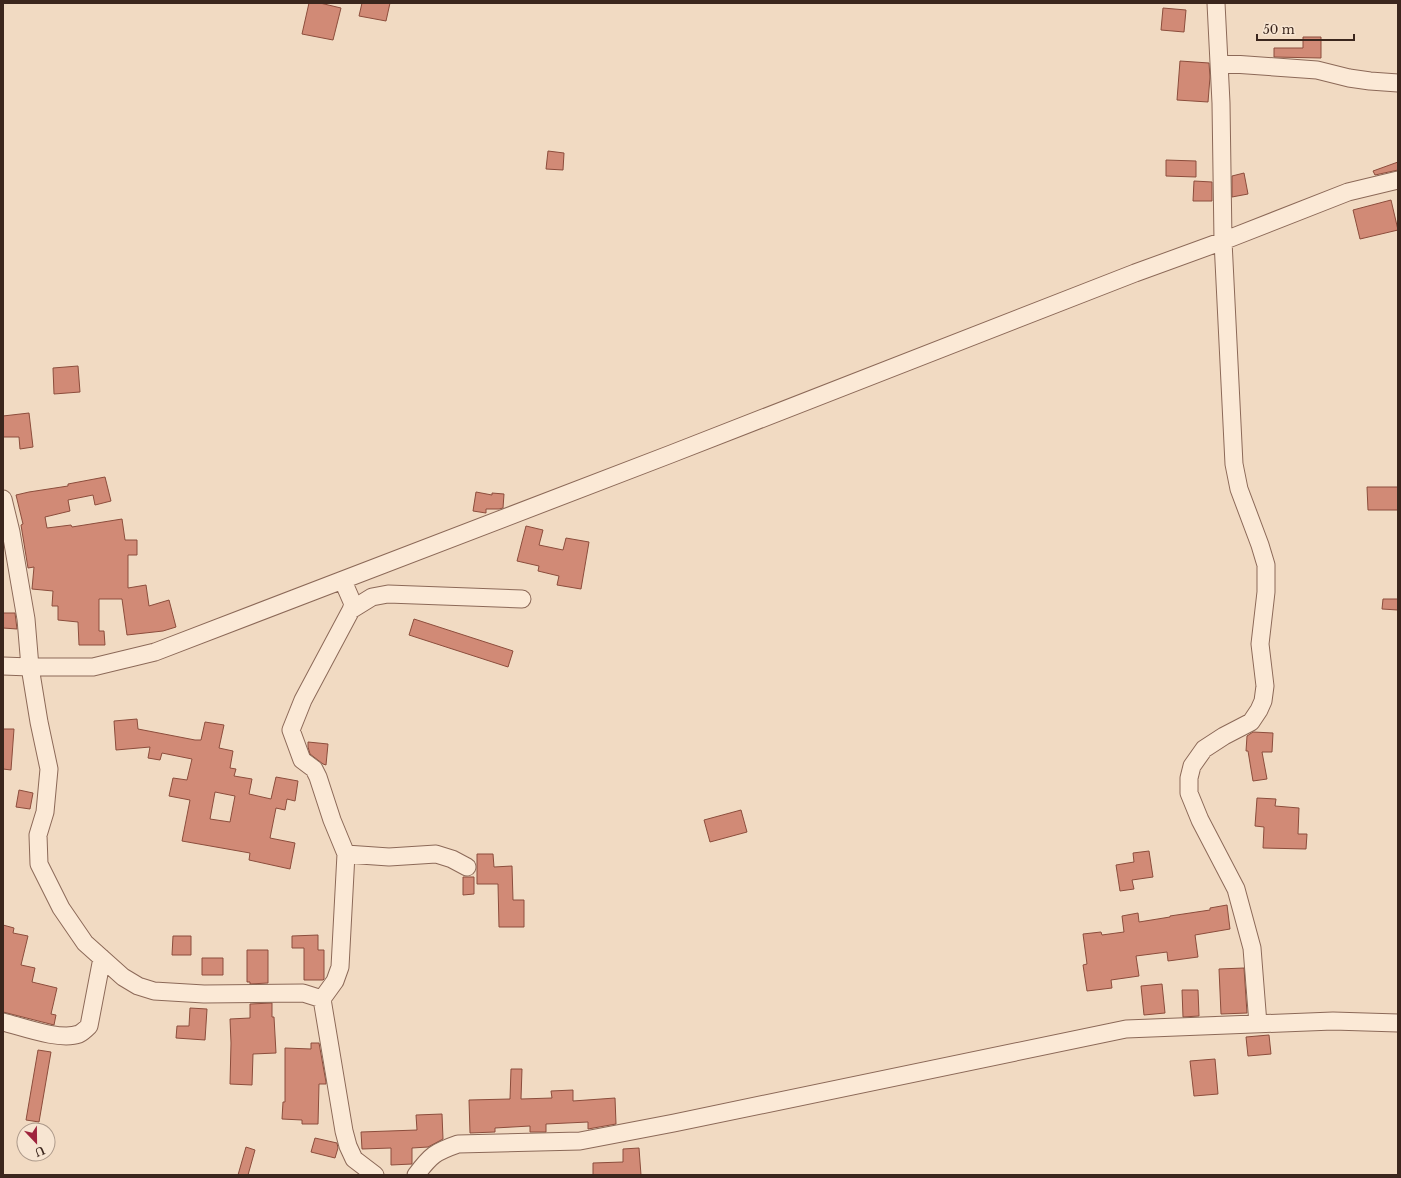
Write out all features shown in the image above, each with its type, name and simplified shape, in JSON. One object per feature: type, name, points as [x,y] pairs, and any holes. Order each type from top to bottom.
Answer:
[{"type":"street","points":[[1216,3],[1219,63],[1223,241],[1234,464],[1238,488],[1266,565],[1266,592],[1260,644],[1265,686],[1263,701],[1251,722],[1224,736],[1204,749],[1192,766],[1189,778],[1189,793],[1200,820],[1236,889],[1252,948],[1258,1024]]},
{"type":"street","points":[[1219,63],[1317,70],[1370,82],[1398,83]]},
{"type":"street","points":[[3,666],[93,667],[155,652],[343,581],[1348,192],[1398,180]]},
{"type":"street","points":[[3,499],[11,532],[26,619],[30,667],[39,722],[49,769],[45,812],[38,835],[39,864],[61,908],[85,943],[123,977],[138,986],[154,991],[204,994],[303,993],[322,998]]},
{"type":"street","points":[[343,581],[353,604],[352,610],[303,700],[291,733],[302,760],[314,769],[318,777],[332,820],[346,854],[340,967],[335,981],[322,998],[344,1131],[354,1159],[375,1175]]},
{"type":"street","points":[[352,610],[372,597],[388,594],[522,599]]},
{"type":"street","points":[[346,854],[389,857],[436,854],[452,859],[467,867]]},
{"type":"street","points":[[3,1022],[59,1036],[70,1036],[84,1031],[89,1026],[102,958]]},
{"type":"street","points":[[416,1175],[428,1159],[441,1150],[458,1144],[580,1141],[674,1123],[1126,1029],[1333,1021],[1398,1023]]},
{"type":"building","points":[[309,3],[320,3],[341,8],[333,40],[302,34]]},
{"type":"building","points":[[362,3],[390,3],[386,21],[359,16]]},
{"type":"building","points":[[1163,8],[1186,10],[1184,32],[1161,30]]},
{"type":"building","points":[[1303,37],[1321,37],[1321,58],[1274,57],[1274,48],[1303,48]]},
{"type":"building","points":[[1180,61],[1209,63],[1210,77],[1208,102],[1177,100]]},
{"type":"building","points":[[548,151],[564,153],[563,170],[546,169]]},
{"type":"building","points":[[1166,160],[1196,161],[1196,177],[1166,176]]},
{"type":"building","points":[[1398,162],[1398,170],[1375,175],[1373,171]]},
{"type":"building","points":[[1244,173],[1248,194],[1232,197],[1232,176]]},
{"type":"building","points":[[1194,181],[1212,182],[1212,201],[1193,201]]},
{"type":"building","points":[[1391,200],[1398,230],[1360,239],[1353,210]]},
{"type":"building","points":[[78,366],[80,392],[54,394],[53,368]]},
{"type":"building","points":[[29,413],[33,447],[20,449],[19,437],[3,437],[3,416]]},
{"type":"building","points":[[105,477],[111,501],[95,505],[93,495],[68,500],[70,511],[45,517],[47,528],[71,525],[72,527],[122,519],[125,540],[137,540],[137,555],[128,555],[128,588],[146,585],[149,606],[169,600],[176,627],[163,631],[127,635],[122,599],[99,599],[99,631],[104,631],[105,645],[79,645],[78,622],[58,620],[58,606],[52,606],[53,591],[32,589],[34,567],[28,568],[21,525],[23,524],[16,495],[68,486],[68,484]]},
{"type":"building","points":[[1367,487],[1398,487],[1398,510],[1368,510]]},
{"type":"building","points":[[476,492],[492,495],[492,493],[504,494],[503,508],[486,509],[486,513],[473,511]]},
{"type":"building","points":[[526,526],[543,530],[539,545],[563,550],[566,538],[589,542],[581,589],[557,585],[559,576],[538,571],[539,566],[517,561]]},
{"type":"building","points":[[1383,599],[1398,599],[1398,610],[1382,609]]},
{"type":"building","points":[[3,613],[15,613],[17,629],[3,628]]},
{"type":"building","points":[[414,619],[513,651],[508,667],[409,635]]},
{"type":"building","points":[[137,719],[138,729],[195,740],[201,740],[205,722],[224,725],[219,748],[233,751],[230,768],[236,769],[234,776],[252,779],[249,794],[271,799],[276,777],[298,781],[295,801],[287,799],[285,810],[276,808],[270,838],[295,843],[290,869],[249,860],[250,853],[182,841],[190,800],[169,796],[173,778],[187,780],[192,759],[162,753],[160,760],[148,758],[150,747],[116,750],[114,721]],"holes":[[[215,792],[235,796],[230,822],[210,819]]]},
{"type":"building","points":[[3,729],[14,729],[11,770],[3,769]]},
{"type":"building","points":[[1253,732],[1273,733],[1272,752],[1262,752],[1267,779],[1253,781],[1248,751],[1246,751],[1247,736]]},
{"type":"building","points":[[308,742],[328,744],[326,765],[310,754]]},
{"type":"building","points":[[19,790],[33,793],[30,809],[16,807]]},
{"type":"building","points":[[1257,798],[1276,799],[1275,806],[1299,808],[1298,834],[1307,834],[1306,849],[1263,848],[1264,827],[1255,826]]},
{"type":"building","points":[[741,810],[747,832],[710,842],[704,820]]},
{"type":"building","points":[[1149,851],[1153,877],[1132,880],[1134,889],[1120,891],[1116,865],[1134,862],[1133,853]]},
{"type":"building","points":[[477,854],[493,854],[494,867],[512,866],[513,900],[524,900],[524,927],[499,927],[498,884],[477,884]]},
{"type":"building","points":[[463,877],[474,877],[474,894],[463,895]]},
{"type":"building","points":[[1227,905],[1230,929],[1195,935],[1198,957],[1168,961],[1167,952],[1136,956],[1139,976],[1111,980],[1112,988],[1087,991],[1083,965],[1087,964],[1083,934],[1101,932],[1102,935],[1124,932],[1122,916],[1138,913],[1139,922],[1210,910],[1210,908]]},
{"type":"building","points":[[3,925],[14,928],[13,933],[28,936],[21,965],[35,968],[32,982],[57,988],[51,1014],[56,1015],[54,1025],[3,1012]]},
{"type":"building","points":[[318,935],[318,950],[324,950],[324,979],[304,980],[304,948],[292,948],[292,936]]},
{"type":"building","points":[[173,936],[191,936],[191,955],[172,955]]},
{"type":"building","points":[[247,950],[268,950],[268,983],[250,984],[250,982],[247,982]]},
{"type":"building","points":[[202,958],[223,958],[223,975],[202,975]]},
{"type":"building","points":[[1244,968],[1247,1013],[1221,1014],[1219,969]]},
{"type":"building","points":[[1162,984],[1165,1013],[1144,1015],[1141,986]]},
{"type":"building","points":[[1182,990],[1198,990],[1199,1016],[1183,1017]]},
{"type":"building","points":[[272,1003],[276,1053],[253,1054],[252,1085],[230,1084],[230,1019],[250,1018],[250,1004]]},
{"type":"building","points":[[190,1008],[207,1009],[205,1040],[176,1038],[177,1026],[189,1026]]},
{"type":"building","points":[[1269,1035],[1271,1054],[1248,1056],[1246,1037]]},
{"type":"building","points":[[311,1043],[319,1043],[326,1084],[319,1084],[318,1124],[302,1124],[302,1120],[282,1119],[283,1102],[285,1102],[285,1048],[311,1049]]},
{"type":"building","points":[[38,1050],[51,1052],[39,1122],[26,1120]]},
{"type":"building","points":[[1215,1059],[1218,1094],[1194,1096],[1190,1061]]},
{"type":"building","points":[[511,1069],[522,1069],[521,1099],[552,1098],[551,1091],[573,1090],[573,1101],[615,1098],[616,1124],[588,1129],[588,1122],[546,1124],[546,1132],[530,1132],[530,1126],[495,1128],[495,1132],[470,1133],[469,1100],[510,1099]]},
{"type":"building","points":[[442,1114],[443,1139],[428,1147],[412,1148],[412,1164],[391,1165],[391,1148],[362,1149],[361,1132],[417,1130],[416,1115]]},
{"type":"building","points":[[315,1138],[337,1143],[338,1148],[335,1158],[311,1152]]},
{"type":"building","points":[[246,1147],[255,1150],[248,1175],[238,1175]]},
{"type":"building","points":[[639,1148],[641,1175],[593,1175],[593,1163],[623,1162],[623,1149]]}]
